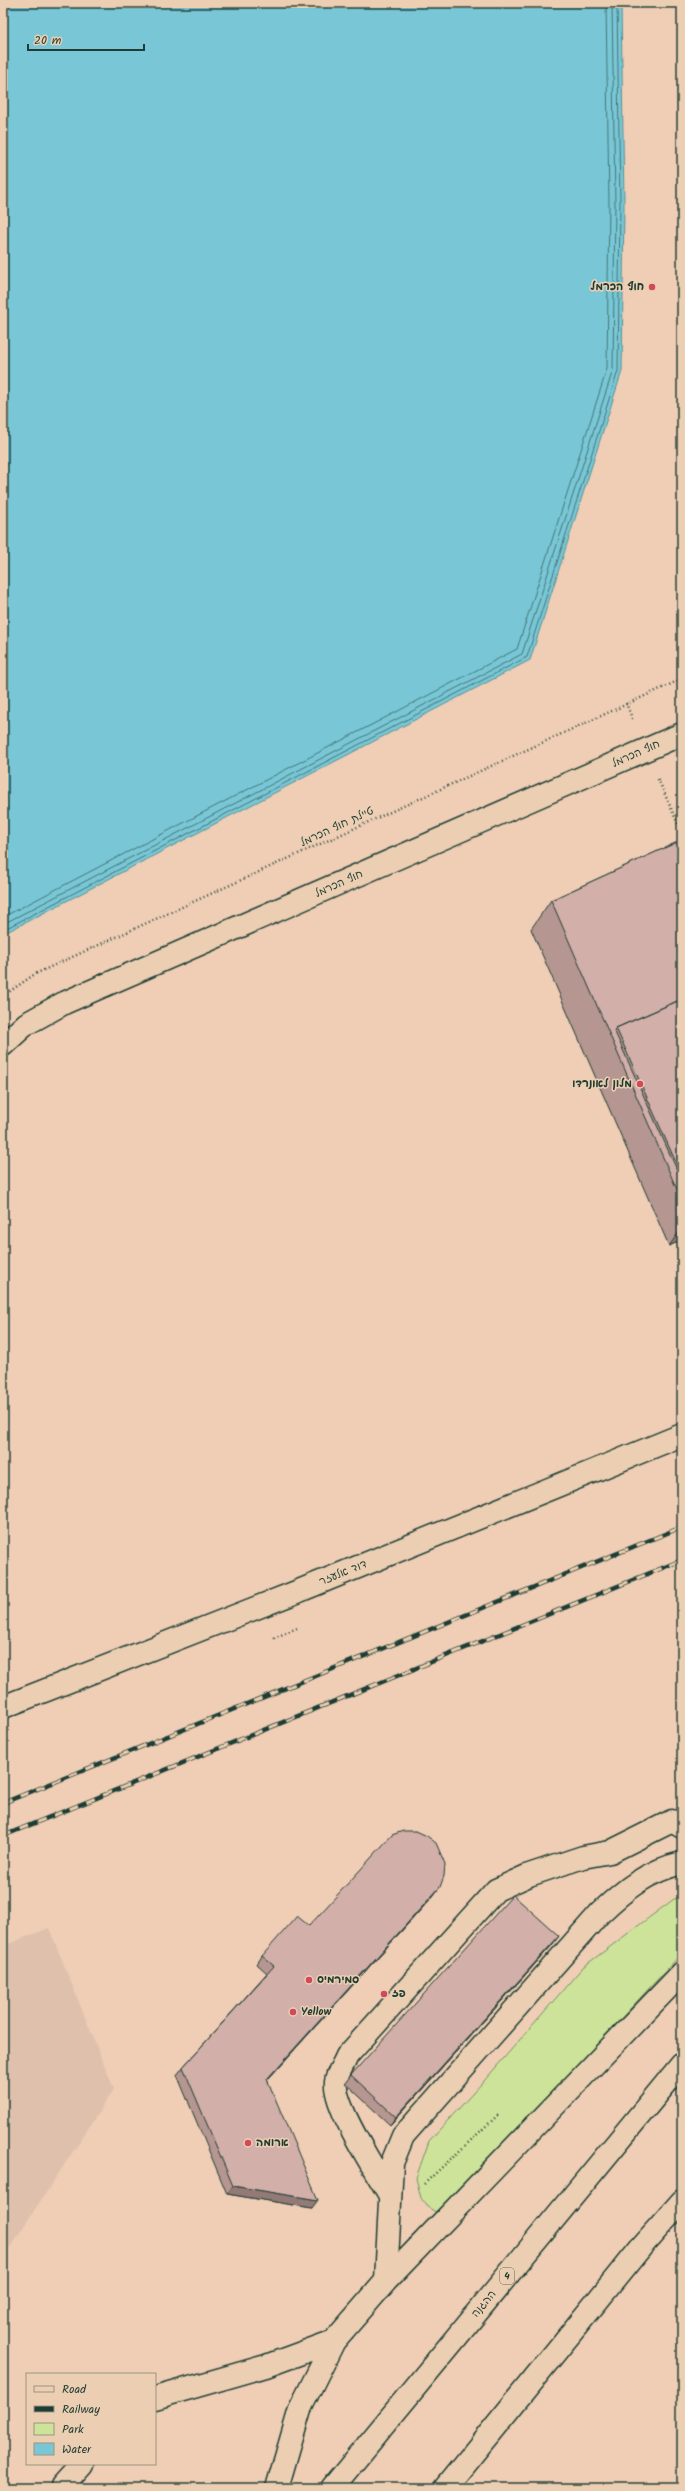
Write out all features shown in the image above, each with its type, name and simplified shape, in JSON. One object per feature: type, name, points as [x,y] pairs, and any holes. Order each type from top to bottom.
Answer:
[{"type":"main road","name":"חוף הכרמל","points":[[3,1045],[26,1024],[64,1004],[682,734]]},
{"type":"main road","name":"דוד אלעזר","points":[[3,1708],[294,1594],[682,1435]]},
{"type":"main road","points":[[389,2194],[362,2146],[337,2096],[336,2081],[347,2056],[496,1890],[529,1875],[583,1857],[610,1852],[672,1821],[682,1827]]},
{"type":"main road","points":[[386,2281],[389,2194],[392,2163],[403,2136],[590,1924],[631,1885],[668,1866],[682,1863]]},
{"type":"main road","points":[[277,2488],[300,2409],[334,2341],[386,2281],[682,1973]]},
{"type":"main road","name":"ההגנה","points":[[332,2488],[682,2064]]},
{"type":"main road","points":[[445,2488],[642,2247],[682,2201]]},
{"type":"main road","points":[[156,2398],[266,2366],[334,2341]]},
{"type":"main road","points":[[62,2486],[81,2465]]},
{"type":"path","name":"טיילת חוף הכרמל","points":[[3,996],[35,974],[682,679]]},
{"type":"path","points":[[646,750],[682,833]]},
{"type":"shaded area","points":[[49,1928],[114,2089],[3,2258],[3,1946]]},
{"type":"green space","points":[[682,1897],[682,1953],[439,2214],[426,2206],[421,2198],[416,2178],[429,2141],[484,2081],[583,1967],[674,1899]]},
{"type":"water","points":[[3,3],[621,3],[624,203],[622,371],[530,660],[3,934]]},
{"type":"building","points":[[682,840],[682,999],[614,1030],[682,1181],[682,1201],[551,900]]},
{"type":"building","points":[[682,999],[682,1176],[616,1028]]},
{"type":"building","points":[[403,1831],[416,1831],[427,1836],[436,1843],[445,1864],[444,1876],[440,1887],[267,2079],[318,2200],[233,2186],[183,2067],[274,1966],[262,1956],[297,1916],[309,1926],[392,1835]]},
{"type":"building","points":[[513,1895],[559,1936],[396,2117],[351,2075]]},
{"type":"railway","points":[[3,1803],[682,1527]]},
{"type":"railway","points":[[3,1836],[682,1560]]},
{"type":"place","name":"חוף הכרמל","points":[[652,287]]},
{"type":"place","name":"מלון לאונרדו","points":[[640,1084]]},
{"type":"place","name":"סמירמיס","points":[[309,1980]]},
{"type":"place","name":"פז","points":[[384,1994]]},
{"type":"place","name":"Yellow","points":[[293,2012]]},
{"type":"place","name":"ארומה","points":[[248,2143]]}]
